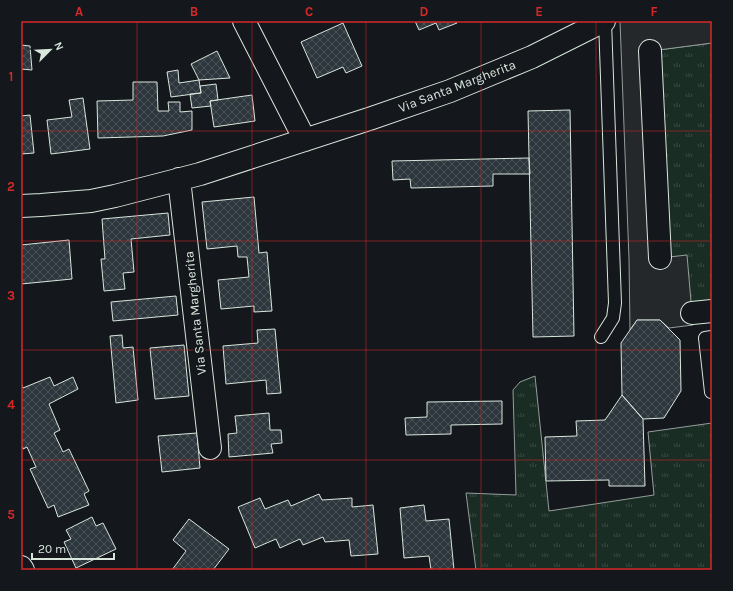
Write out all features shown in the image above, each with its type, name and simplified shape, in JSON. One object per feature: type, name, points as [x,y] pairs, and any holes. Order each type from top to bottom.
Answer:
[{"type":"street","points":[[244,21],[305,140]]},
{"type":"street","name":"Via Santa Margherita","points":[[21,206],[91,201],[200,174],[450,91],[532,57],[605,21]]},
{"type":"street","points":[[650,50],[660,258]]},
{"type":"street","name":"Via Santa Margherita","points":[[180,179],[210,448]]},
{"type":"lane","name":"Via Santa Margherita","points":[[601,337],[613,318],[615,304],[605,21]]},
{"type":"lane","points":[[712,337],[705,338],[712,392]]},
{"type":"green space","points":[[712,43],[712,311],[692,313],[660,258],[650,51]]},
{"type":"green space","points":[[535,376],[549,511],[654,495],[648,432],[712,423],[712,570],[476,570],[466,493],[516,495],[513,390],[520,382]]},
{"type":"shaded area","points":[[620,21],[712,21],[712,43],[651,51],[660,258],[687,255],[693,325],[669,328],[660,320],[637,320],[630,330],[629,259]]},
{"type":"building","points":[[415,21],[456,21],[457,23],[439,30],[436,23],[419,30]]},
{"type":"building","points":[[343,23],[362,66],[346,73],[343,67],[317,78],[301,42]]},
{"type":"building","points":[[21,45],[30,46],[32,70],[21,69]]},
{"type":"building","points":[[217,51],[230,78],[199,80],[191,64]]},
{"type":"building","points":[[178,70],[179,83],[199,80],[201,93],[171,97],[167,72]]},
{"type":"building","points":[[133,82],[157,82],[158,111],[169,111],[168,102],[180,102],[180,112],[192,111],[192,130],[163,136],[98,138],[97,101],[133,100]]},
{"type":"building","points":[[216,84],[218,100],[210,101],[211,106],[192,108],[190,94],[201,93],[200,86]]},
{"type":"building","points":[[252,95],[255,121],[214,127],[210,101]]},
{"type":"building","points":[[83,98],[90,149],[51,154],[47,120],[72,117],[69,100]]},
{"type":"building","points":[[570,110],[574,336],[533,337],[528,111]]},
{"type":"building","points":[[30,115],[34,153],[21,154],[21,116]]},
{"type":"building","points":[[529,158],[530,174],[493,174],[493,186],[411,188],[410,179],[393,180],[392,161]]},
{"type":"building","points":[[254,197],[259,253],[267,252],[272,311],[254,312],[254,306],[221,309],[218,280],[249,277],[247,257],[238,257],[237,246],[207,249],[202,202]]},
{"type":"building","points":[[168,213],[170,235],[131,239],[134,272],[123,273],[125,289],[104,291],[101,259],[105,259],[102,219]]},
{"type":"building","points":[[69,240],[72,279],[21,284],[21,245]]},
{"type":"building","points":[[176,296],[178,315],[113,321],[111,302]]},
{"type":"building","points":[[637,320],[660,320],[680,340],[681,391],[664,418],[643,419],[622,395],[621,343]]},
{"type":"building","points":[[275,329],[281,393],[267,394],[266,380],[226,384],[223,346],[258,343],[257,330]]},
{"type":"building","points":[[122,335],[123,348],[133,347],[138,400],[116,403],[110,336]]},
{"type":"building","points":[[184,345],[189,396],[155,399],[150,348]]},
{"type":"building","points":[[50,377],[54,386],[73,377],[78,389],[49,404],[60,430],[54,433],[63,452],[69,449],[89,491],[84,494],[89,505],[58,517],[54,505],[48,508],[30,469],[36,467],[27,447],[23,449],[21,445],[21,383],[23,388]]},
{"type":"building","points":[[622,395],[643,419],[645,486],[609,486],[609,480],[546,481],[545,437],[577,436],[576,421],[605,420]]},
{"type":"building","points":[[502,401],[502,424],[451,425],[451,434],[406,435],[405,418],[427,417],[427,402]]},
{"type":"building","points":[[269,413],[270,430],[281,430],[282,443],[271,444],[273,453],[229,457],[228,434],[237,433],[235,416]]},
{"type":"building","points":[[197,433],[200,468],[162,472],[158,436]]},
{"type":"building","points":[[319,494],[322,500],[352,498],[352,507],[373,505],[378,554],[351,556],[349,540],[325,542],[323,537],[303,545],[300,539],[280,548],[276,539],[255,548],[238,507],[260,498],[265,509],[288,500],[291,506]]},
{"type":"building","points":[[424,505],[426,521],[449,519],[454,570],[431,570],[429,556],[404,558],[400,508]]},
{"type":"building","points":[[92,517],[96,526],[103,523],[116,549],[76,568],[64,542],[71,539],[66,530]]},
{"type":"building","points":[[189,519],[229,549],[213,570],[172,570],[186,551],[173,540]]}]
